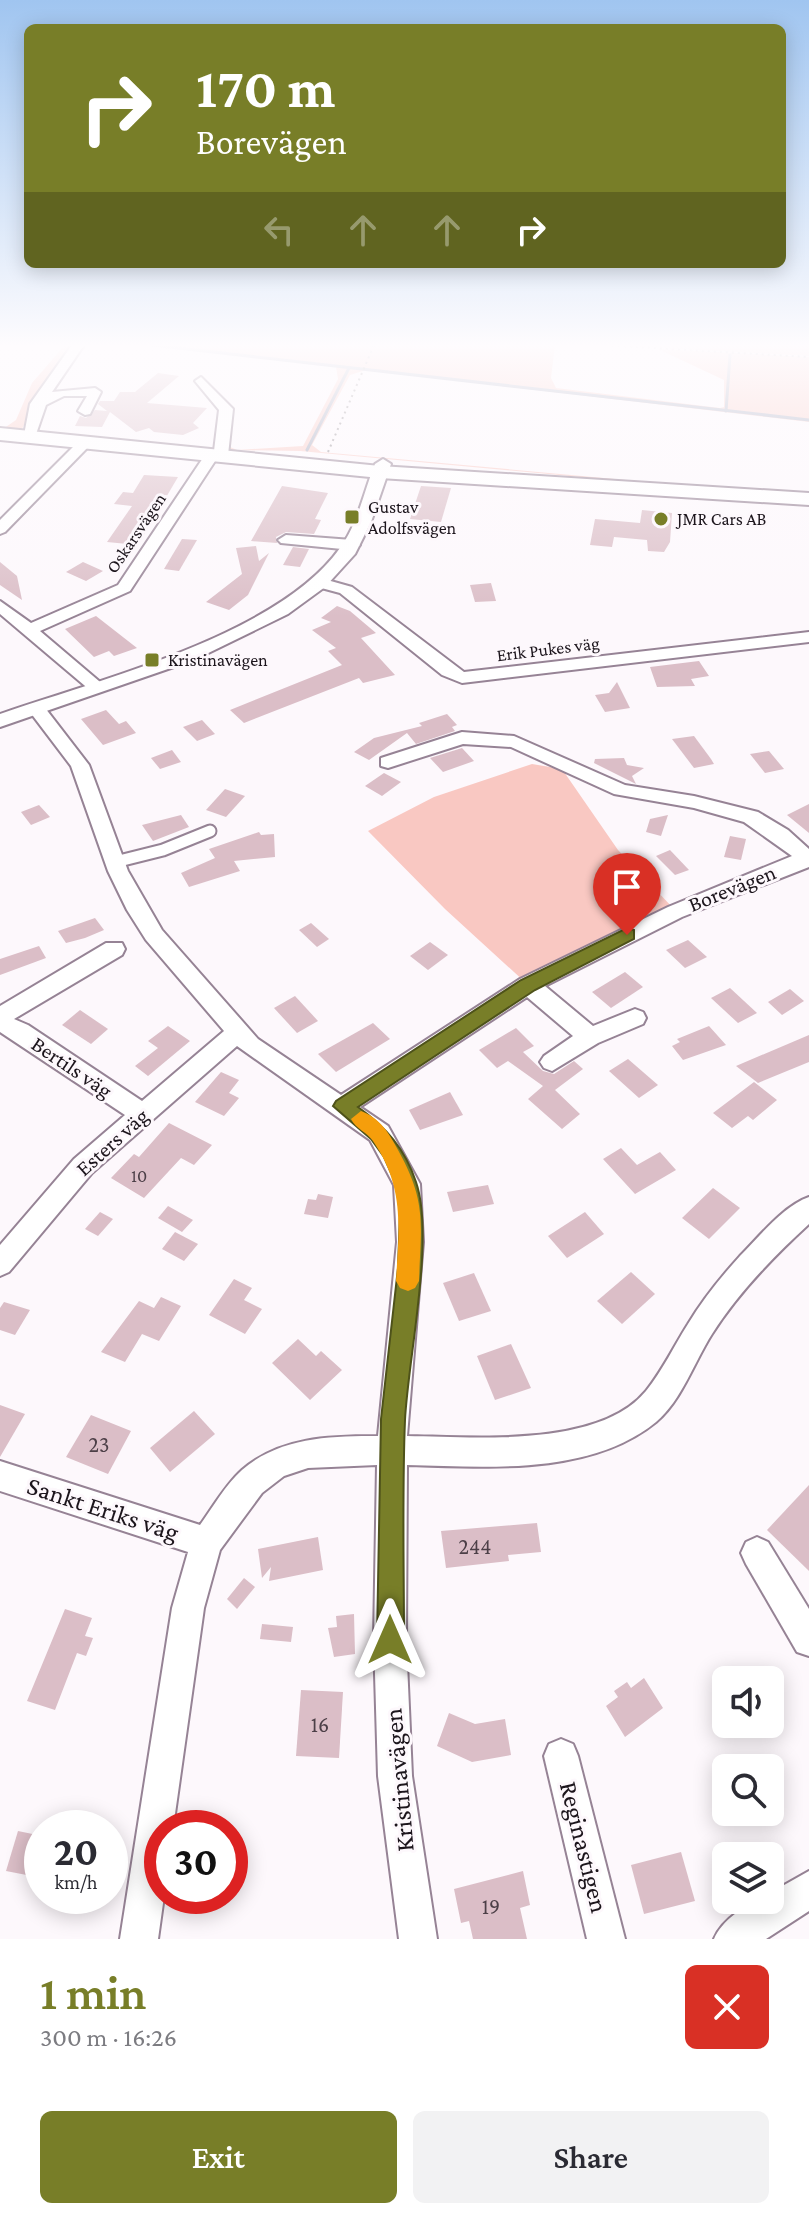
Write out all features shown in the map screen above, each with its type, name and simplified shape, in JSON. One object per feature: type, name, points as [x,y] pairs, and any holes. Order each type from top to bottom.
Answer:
[{"type":"main road","points":[[14,435],[540,484],[619,486],[809,499]]},
{"type":"street","points":[[216,455],[220,435]]},
{"type":"street","points":[[0,529],[84,444]]},
{"type":"street","name":"Oskarsvägen","points":[[29,630],[124,588],[216,455]]},
{"type":"street","points":[[0,721],[249,629],[320,583],[352,545],[381,468]]},
{"type":"street","points":[[286,540],[352,545]]},
{"type":"street","name":"Erik Pukes väg","points":[[320,583],[346,590],[448,671],[462,678],[809,637]]},
{"type":"street","points":[[0,606],[97,687]]},
{"type":"street","name":"Kristinavägen","points":[[36,708],[80,765],[115,862],[134,905],[154,935],[238,1032],[285,1071],[343,1106],[379,1133],[398,1163],[409,1196],[409,1268],[392,1451],[390,1640],[395,1776],[418,1939]]},
{"type":"street","points":[[388,762],[454,739],[484,737],[514,742],[621,790],[694,802],[751,817],[781,835],[808,858]]},
{"type":"street","name":"Borevägen","points":[[343,1106],[528,985],[685,907],[808,858]]},
{"type":"street","points":[[0,1020],[114,949]]},
{"type":"street","points":[[528,985],[590,1037]]},
{"type":"street","points":[[552,1062],[590,1037],[635,1018]]},
{"type":"street","name":"Bertils väg","points":[[0,1020],[142,1114]]},
{"type":"street","name":"Esters väg","points":[[0,1264],[83,1166],[238,1032]]},
{"type":"street","points":[[139,1939],[188,1608],[206,1542],[251,1482],[290,1458],[318,1452],[554,1447],[592,1439],[633,1422],[664,1391],[702,1326],[734,1281],[809,1208]]},
{"type":"street","name":"Sankt Eriks väg","points":[[0,1476],[206,1542]]},
{"type":"street","points":[[757,1553],[809,1640]]},
{"type":"street","name":"Reginastigen","points":[[561,1756],[606,1939]]},
{"type":"street","points":[[733,1939],[809,1889]]},
{"type":"lane","points":[[115,862],[163,850],[210,831]]},
{"type":"path","points":[[327,452],[334,435]]},
{"type":"shaded area","points":[[308,435],[317,435],[312,445],[321,452],[714,488],[300,451],[229,450],[230,447],[237,450],[303,446]]},
{"type":"shaded area","points":[[532,764],[562,769],[618,850],[673,908],[526,983],[445,909],[368,831],[434,797]]},
{"type":"building","points":[[144,475],[178,477],[138,545],[107,542],[132,506],[114,504],[123,492],[133,493]]},
{"type":"building","points":[[282,486],[328,493],[315,519],[321,520],[314,534],[286,532],[276,537],[277,543],[251,541]]},
{"type":"building","points":[[421,486],[451,488],[441,522],[410,519]]},
{"type":"building","points":[[642,510],[672,513],[670,542],[664,552],[648,551],[647,540],[614,537],[612,547],[590,545],[595,519],[640,523]]},
{"type":"building","points":[[182,539],[197,540],[179,571],[164,569]]},
{"type":"building","points":[[256,546],[259,561],[269,553],[248,595],[229,610],[206,602],[242,574],[236,548]]},
{"type":"building","points":[[293,547],[309,549],[300,567],[283,565]]},
{"type":"building","points":[[0,562],[17,576],[22,600],[0,585]]},
{"type":"building","points":[[83,562],[103,571],[86,581],[66,572]]},
{"type":"building","points":[[491,583],[496,601],[475,602],[470,585]]},
{"type":"building","points":[[337,606],[350,611],[376,633],[361,638],[395,675],[363,683],[359,678],[244,723],[230,710],[342,665],[328,651],[336,648],[312,630],[331,622],[321,618]]},
{"type":"building","points":[[96,616],[137,648],[114,656],[109,651],[94,657],[65,629]]},
{"type":"building","points":[[699,661],[709,676],[691,679],[695,686],[657,687],[650,667]]},
{"type":"building","points":[[617,682],[630,708],[605,712],[595,695],[609,693]]},
{"type":"building","points":[[106,710],[119,724],[126,721],[136,733],[103,745],[81,719]]},
{"type":"building","points":[[447,714],[457,725],[452,727],[455,731],[416,744],[407,733],[369,760],[354,752],[374,738],[422,726],[419,723]]},
{"type":"building","points":[[202,720],[215,734],[197,741],[183,727]]},
{"type":"building","points":[[694,736],[714,764],[694,768],[672,739]]},
{"type":"building","points":[[462,748],[474,761],[443,772],[430,758]]},
{"type":"building","points":[[172,750],[181,762],[160,769],[151,758]]},
{"type":"building","points":[[769,751],[784,769],[765,773],[750,754]]},
{"type":"building","points":[[624,758],[627,765],[644,768],[632,776],[636,784],[594,763],[595,759]]},
{"type":"building","points":[[384,773],[401,782],[382,796],[365,786]]},
{"type":"building","points":[[225,789],[245,796],[226,817],[206,810]]},
{"type":"building","points":[[809,804],[809,833],[787,815]]},
{"type":"building","points":[[39,805],[50,817],[31,825],[21,812]]},
{"type":"building","points":[[181,815],[189,827],[153,841],[142,825]]},
{"type":"building","points":[[668,815],[661,836],[646,832],[650,819]]},
{"type":"building","points":[[259,832],[261,835],[274,834],[275,857],[234,861],[240,871],[189,887],[181,873],[215,858],[209,849]]},
{"type":"building","points":[[730,836],[746,839],[741,860],[724,857]]},
{"type":"building","points":[[670,850],[689,870],[675,875],[656,856]]},
{"type":"building","points":[[95,918],[104,930],[85,938],[66,943],[58,931]]},
{"type":"building","points":[[311,923],[329,939],[317,947],[299,930]]},
{"type":"building","points":[[688,940],[707,957],[685,968],[666,950]]},
{"type":"building","points":[[430,942],[448,955],[428,970],[410,956]]},
{"type":"building","points":[[39,946],[46,958],[0,975],[0,959]]},
{"type":"building","points":[[625,972],[643,987],[611,1008],[592,992]]},
{"type":"building","points":[[730,988],[757,1013],[738,1023],[711,998]]},
{"type":"building","points":[[790,989],[804,1001],[782,1015],[768,1002]]},
{"type":"building","points":[[295,996],[318,1021],[297,1033],[274,1008]]},
{"type":"building","points":[[80,1010],[108,1029],[91,1044],[62,1025]]},
{"type":"building","points":[[373,1023],[390,1039],[336,1072],[318,1054]]},
{"type":"building","points":[[168,1026],[190,1041],[148,1076],[135,1066],[158,1048],[148,1041]]},
{"type":"building","points":[[709,1026],[726,1045],[683,1060],[672,1046],[680,1042],[677,1039]]},
{"type":"building","points":[[516,1028],[534,1046],[523,1052],[543,1071],[554,1074],[574,1061],[583,1069],[555,1090],[580,1114],[562,1129],[528,1099],[543,1086],[508,1061],[497,1068],[479,1050]]},
{"type":"building","points":[[809,1035],[809,1062],[758,1083],[736,1066]]},
{"type":"building","points":[[628,1059],[658,1085],[639,1098],[609,1071]]},
{"type":"building","points":[[221,1072],[239,1080],[229,1093],[239,1098],[224,1116],[195,1102]]},
{"type":"building","points":[[754,1082],[777,1100],[753,1120],[748,1116],[732,1128],[713,1113]]},
{"type":"building","points":[[450,1092],[463,1115],[420,1130],[409,1110]]},
{"type":"building","points":[[169,1123],[212,1145],[194,1165],[181,1158],[144,1198],[111,1178],[134,1154],[139,1157]]},
{"type":"building","points":[[621,1148],[637,1165],[660,1152],[676,1170],[635,1194],[603,1159]]},
{"type":"building","points":[[488,1185],[494,1204],[453,1212],[447,1192]]},
{"type":"building","points":[[713,1188],[740,1208],[709,1239],[682,1218]]},
{"type":"building","points":[[318,1194],[333,1197],[328,1218],[304,1214],[308,1199],[316,1200]]},
{"type":"building","points":[[168,1206],[193,1220],[182,1232],[158,1218]]},
{"type":"building","points":[[100,1212],[113,1219],[98,1236],[85,1229]]},
{"type":"building","points":[[585,1212],[604,1234],[567,1258],[548,1236]]},
{"type":"building","points":[[175,1232],[198,1244],[184,1261],[162,1249]]},
{"type":"building","points":[[631,1272],[655,1294],[622,1324],[597,1301]]},
{"type":"building","points":[[474,1273],[491,1311],[459,1321],[443,1283]]},
{"type":"building","points":[[234,1279],[252,1288],[244,1300],[262,1309],[245,1334],[209,1315]]},
{"type":"building","points":[[161,1297],[181,1306],[159,1341],[142,1334],[125,1362],[101,1352],[139,1301],[154,1308]]},
{"type":"building","points":[[4,1302],[30,1310],[15,1335],[0,1330],[0,1308]]},
{"type":"building","points":[[298,1339],[316,1356],[321,1351],[342,1370],[310,1400],[272,1363]]},
{"type":"building","points":[[511,1344],[531,1388],[495,1400],[477,1356]]},
{"type":"building","points":[[0,1405],[25,1414],[0,1457]]},
{"type":"building","points":[[194,1411],[215,1434],[170,1472],[150,1448]]},
{"type":"building","points":[[91,1415],[131,1431],[108,1474],[66,1457]]},
{"type":"building","points":[[809,1485],[809,1571],[767,1530]]},
{"type":"building","points":[[537,1523],[541,1552],[508,1555],[509,1561],[446,1568],[441,1531]]},
{"type":"building","points":[[318,1537],[323,1570],[269,1581],[271,1567],[262,1578],[258,1549]]},
{"type":"building","points":[[244,1578],[255,1587],[237,1609],[227,1599]]},
{"type":"building","points":[[65,1609],[92,1618],[85,1636],[93,1638],[86,1656],[77,1653],[55,1710],[27,1701]]},
{"type":"building","points":[[354,1614],[355,1654],[334,1657],[328,1628],[337,1627],[336,1616]]},
{"type":"building","points":[[262,1624],[293,1627],[291,1642],[260,1639]]},
{"type":"building","points":[[644,1678],[663,1708],[625,1737],[606,1706],[618,1697],[614,1691],[627,1682],[631,1688]]},
{"type":"building","points":[[301,1690],[343,1692],[339,1758],[296,1756]]},
{"type":"building","points":[[449,1713],[475,1724],[505,1719],[511,1755],[472,1762],[437,1746]]},
{"type":"building","points":[[18,1831],[24,1832],[24,1874],[6,1871]]},
{"type":"building","points":[[681,1852],[695,1901],[644,1914],[631,1865]]},
{"type":"building","points":[[523,1871],[530,1905],[520,1908],[527,1939],[473,1939],[469,1921],[461,1923],[454,1889]]},
{"type":"waterway","points":[[307,450],[314,435]]},
{"type":"slow traffic","points":[[361,1119],[379,1133],[407,1184],[411,1213],[408,1281]]},
{"type":"place","name":"Gustav Adolfsvägen","points":[[352,517]]},
{"type":"place","name":"JMR Cars AB","points":[[661,519]]},
{"type":"place","name":"Kristinavägen","points":[[152,660]]},
{"type":"route","points":[[390,1640],[393,1419],[409,1268],[411,1213],[407,1184],[392,1153],[379,1133],[343,1106],[528,985],[627,935]]}]
